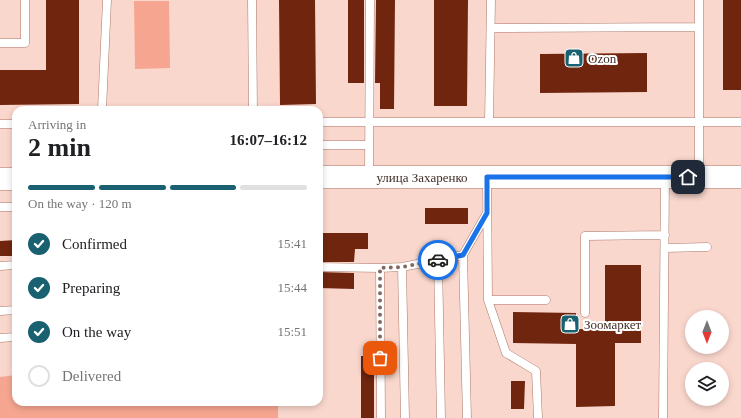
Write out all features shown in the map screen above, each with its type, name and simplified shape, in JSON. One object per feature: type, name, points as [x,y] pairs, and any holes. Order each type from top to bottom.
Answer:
[{"type":"street","name":"улица Захаренко","points":[[323,178],[741,177]]},
{"type":"street","points":[[0,179],[12,179]]},
{"type":"lane","points":[[0,43],[25,43],[25,0]]},
{"type":"lane","points":[[102,106],[107,0]]},
{"type":"lane","points":[[252,0],[253,106]]},
{"type":"lane","points":[[369,177],[370,0]]},
{"type":"lane","points":[[489,122],[491,0]]},
{"type":"lane","points":[[699,0],[699,177]]},
{"type":"lane","points":[[491,28],[699,27]]},
{"type":"lane","points":[[323,122],[741,122]]},
{"type":"lane","points":[[0,124],[12,124]]},
{"type":"lane","points":[[323,145],[369,145]]},
{"type":"lane","points":[[487,177],[488,300],[506,353],[536,371],[538,418]]},
{"type":"lane","points":[[662,418],[665,177]]},
{"type":"lane","points":[[0,207],[12,207]]},
{"type":"lane","points":[[467,418],[463,255],[487,213]]},
{"type":"lane","points":[[585,313],[585,236],[665,235]]},
{"type":"lane","points":[[665,248],[707,247]]},
{"type":"lane","points":[[323,267],[402,267],[463,255]]},
{"type":"lane","points":[[438,260],[441,418]]},
{"type":"lane","points":[[0,266],[12,265]]},
{"type":"lane","points":[[402,267],[405,418]]},
{"type":"lane","points":[[380,268],[381,418]]},
{"type":"lane","points":[[488,300],[546,300]]},
{"type":"lane","points":[[0,311],[12,310]]},
{"type":"lane","points":[[0,338],[12,337]]},
{"type":"shaded area","points":[[134,1],[169,1],[170,68],[135,69]]},
{"type":"shaded area","points":[[12,376],[12,406],[278,406],[278,418],[0,418],[0,377]]},
{"type":"building","points":[[46,0],[79,0],[79,104],[0,105],[0,70],[46,70]]},
{"type":"building","points":[[279,0],[315,0],[316,104],[280,105]]},
{"type":"building","points":[[348,0],[364,0],[364,83],[348,83]]},
{"type":"building","points":[[376,0],[395,0],[394,109],[380,109],[380,83],[375,83]]},
{"type":"building","points":[[434,0],[468,0],[467,106],[434,106]]},
{"type":"building","points":[[723,0],[741,0],[741,90],[723,90]]},
{"type":"building","points":[[647,53],[647,92],[540,93],[540,54]]},
{"type":"building","points":[[425,208],[468,208],[468,224],[425,224]]},
{"type":"building","points":[[323,233],[368,233],[368,249],[355,249],[354,262],[323,262]]},
{"type":"building","points":[[12,240],[12,256],[0,256],[0,241]]},
{"type":"building","points":[[605,265],[641,265],[641,343],[615,343],[615,406],[576,407],[576,344],[513,343],[513,312],[576,313],[576,329],[605,329]]},
{"type":"building","points":[[323,272],[354,273],[354,289],[323,288]]},
{"type":"building","points":[[361,356],[374,356],[374,418],[361,418]]},
{"type":"building","points":[[511,381],[525,381],[524,409],[511,409]]},
{"type":"way so far","points":[[380,358],[380,268],[402,267],[438,260]]},
{"type":"place","name":"Ozon","points":[[574,58]]},
{"type":"place","name":"Зоомаркет","points":[[570,324]]},
{"type":"route","points":[[438,260],[463,255],[487,213],[487,177],[688,177]]}]
